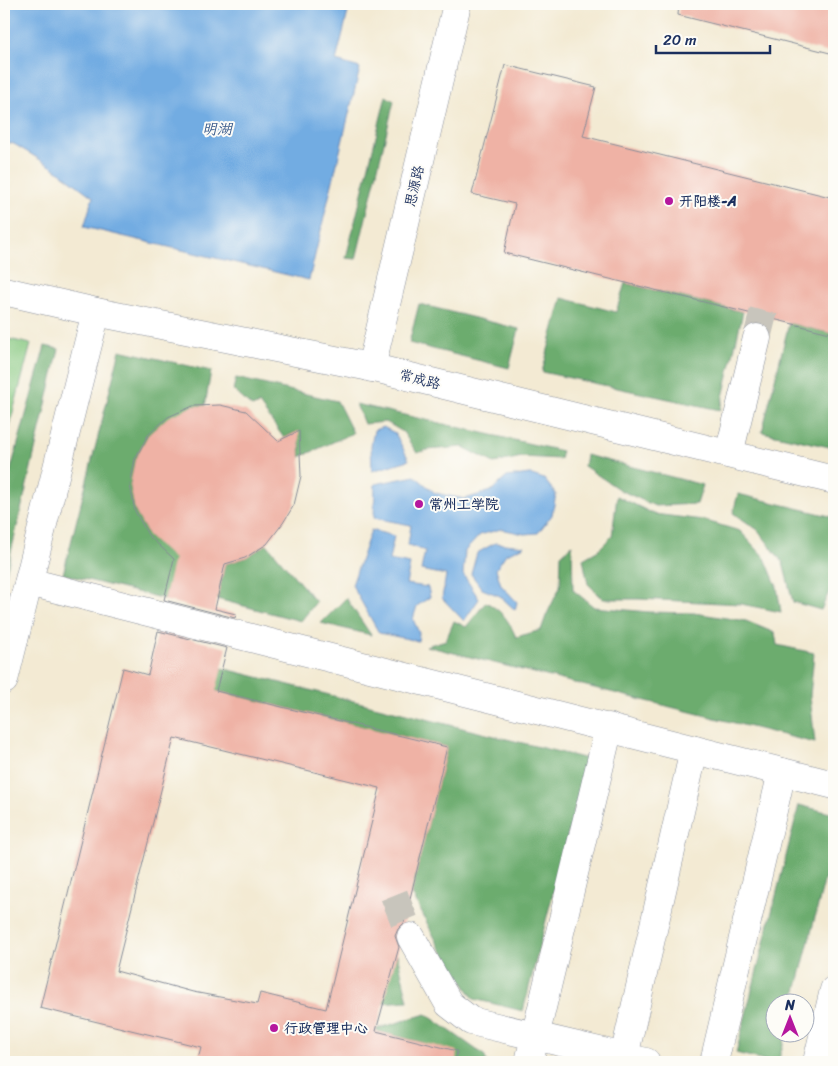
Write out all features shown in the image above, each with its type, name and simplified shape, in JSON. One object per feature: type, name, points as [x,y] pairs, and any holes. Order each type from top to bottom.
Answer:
[{"type":"lane","name":"思源路","points":[[371,368],[457,4]]},
{"type":"lane","name":"常成路","points":[[4,291],[96,312],[371,368],[834,480]]},
{"type":"lane","points":[[4,680],[96,312]]},
{"type":"lane","points":[[729,454],[756,338]]},
{"type":"lane","points":[[29,582],[834,785]]},
{"type":"lane","points":[[532,1050],[609,728]]},
{"type":"lane","points":[[411,937],[449,1004],[471,1021],[532,1050],[635,1059],[694,750]]},
{"type":"lane","points":[[714,1062],[782,772]]},
{"type":"lane","points":[[817,1062],[834,990]]},
{"type":"green space","points":[[386,96],[394,101],[356,259],[346,258]]},
{"type":"green space","points":[[625,283],[743,312],[720,410],[542,372],[562,298],[616,312]]},
{"type":"green space","points":[[419,304],[519,329],[509,368],[409,343]]},
{"type":"green space","points":[[789,323],[834,334],[834,448],[762,432]]},
{"type":"green space","points":[[4,338],[31,344],[4,446]]},
{"type":"green space","points":[[45,346],[59,349],[4,582],[4,494]]},
{"type":"green space","points":[[120,350],[211,371],[205,406],[193,406],[165,420],[148,435],[135,459],[130,485],[135,511],[148,535],[168,553],[189,566],[165,599],[63,574]]},
{"type":"green space","points":[[236,378],[337,401],[353,433],[300,457],[300,445],[296,432],[284,438],[259,404],[252,407],[233,390]]},
{"type":"green space","points":[[356,404],[562,451],[560,459],[522,457],[494,463],[463,447],[427,450],[417,453],[403,432],[386,422],[364,424]]},
{"type":"green space","points":[[586,455],[703,485],[697,504],[655,506],[620,490],[584,466]]},
{"type":"green space","points":[[738,494],[834,517],[834,581],[821,610],[793,602],[783,563],[758,530],[733,513]]},
{"type":"green space","points":[[617,496],[654,514],[703,520],[740,531],[765,558],[777,587],[781,612],[741,604],[603,599],[588,584],[583,559],[597,551],[612,536]]},
{"type":"green space","points":[[267,544],[316,602],[301,621],[217,599],[225,564],[245,558]]},
{"type":"green space","points":[[572,545],[573,590],[594,607],[649,612],[694,613],[746,621],[775,633],[777,645],[814,653],[810,696],[815,743],[426,646],[446,640],[454,621],[466,627],[486,602],[504,616],[516,637],[541,630],[560,587],[561,555]]},
{"type":"green space","points":[[346,598],[371,635],[321,623]]},
{"type":"green space","points":[[205,664],[587,759],[523,1011],[474,999],[439,946],[411,892],[447,747],[200,687]]},
{"type":"green space","points":[[799,805],[834,814],[834,843],[795,994],[766,994],[766,1044],[783,1044],[778,1062],[736,1053]]},
{"type":"green space","points":[[397,954],[408,1001],[381,1003]]},
{"type":"green space","points":[[426,1014],[484,1055],[487,1062],[420,1062],[424,1043],[373,1030]]},
{"type":"water","name":"明湖","points":[[4,4],[350,4],[336,61],[360,68],[309,280],[84,227],[93,197],[54,168],[14,144],[4,142]]},
{"type":"water","points":[[383,427],[395,433],[409,460],[372,471],[371,446],[374,430]]},
{"type":"water","points":[[529,474],[544,479],[556,494],[552,515],[538,533],[524,534],[501,529],[480,535],[465,551],[463,574],[479,599],[464,621],[442,598],[446,575],[421,570],[425,551],[408,545],[411,525],[374,518],[375,484],[415,476],[435,493],[465,499],[491,491],[507,477]]},
{"type":"water","points":[[371,530],[394,536],[389,560],[410,564],[406,584],[428,587],[430,597],[417,606],[413,619],[419,633],[418,641],[379,633],[352,585]]},
{"type":"water","points":[[495,543],[525,546],[506,554],[496,569],[501,585],[517,602],[515,610],[500,596],[482,589],[471,574],[477,553]]},
{"type":"building","points":[[679,4],[834,4],[834,54],[678,15]]},
{"type":"building","name":"开阳楼-A","points":[[505,65],[596,87],[583,136],[834,198],[834,334],[504,253],[515,204],[472,194]]},
{"type":"building","points":[[220,405],[246,411],[278,441],[299,431],[301,476],[294,505],[267,544],[245,558],[225,564],[215,609],[236,614],[235,618],[164,600],[174,559],[148,535],[135,511],[130,485],[135,459],[148,435],[168,417],[193,406]]},
{"type":"building","points":[[158,631],[227,648],[216,691],[447,747],[404,923],[398,929],[395,936],[399,947],[376,1031],[457,1051],[456,1062],[197,1062],[201,1047],[40,1008],[123,668],[148,675]],"holes":[[[174,738],[380,788],[326,1009],[260,993],[257,1004],[193,992],[116,971]]]},
{"type":"tunnel","points":[[757,338],[766,302]]},
{"type":"tunnel","points":[[394,895],[411,937]]},
{"type":"place","name":"开阳楼-A","points":[[669,201]]},
{"type":"place","name":"常州工学院","points":[[419,504]]},
{"type":"place","name":"行政管理中心","points":[[274,1028]]}]
